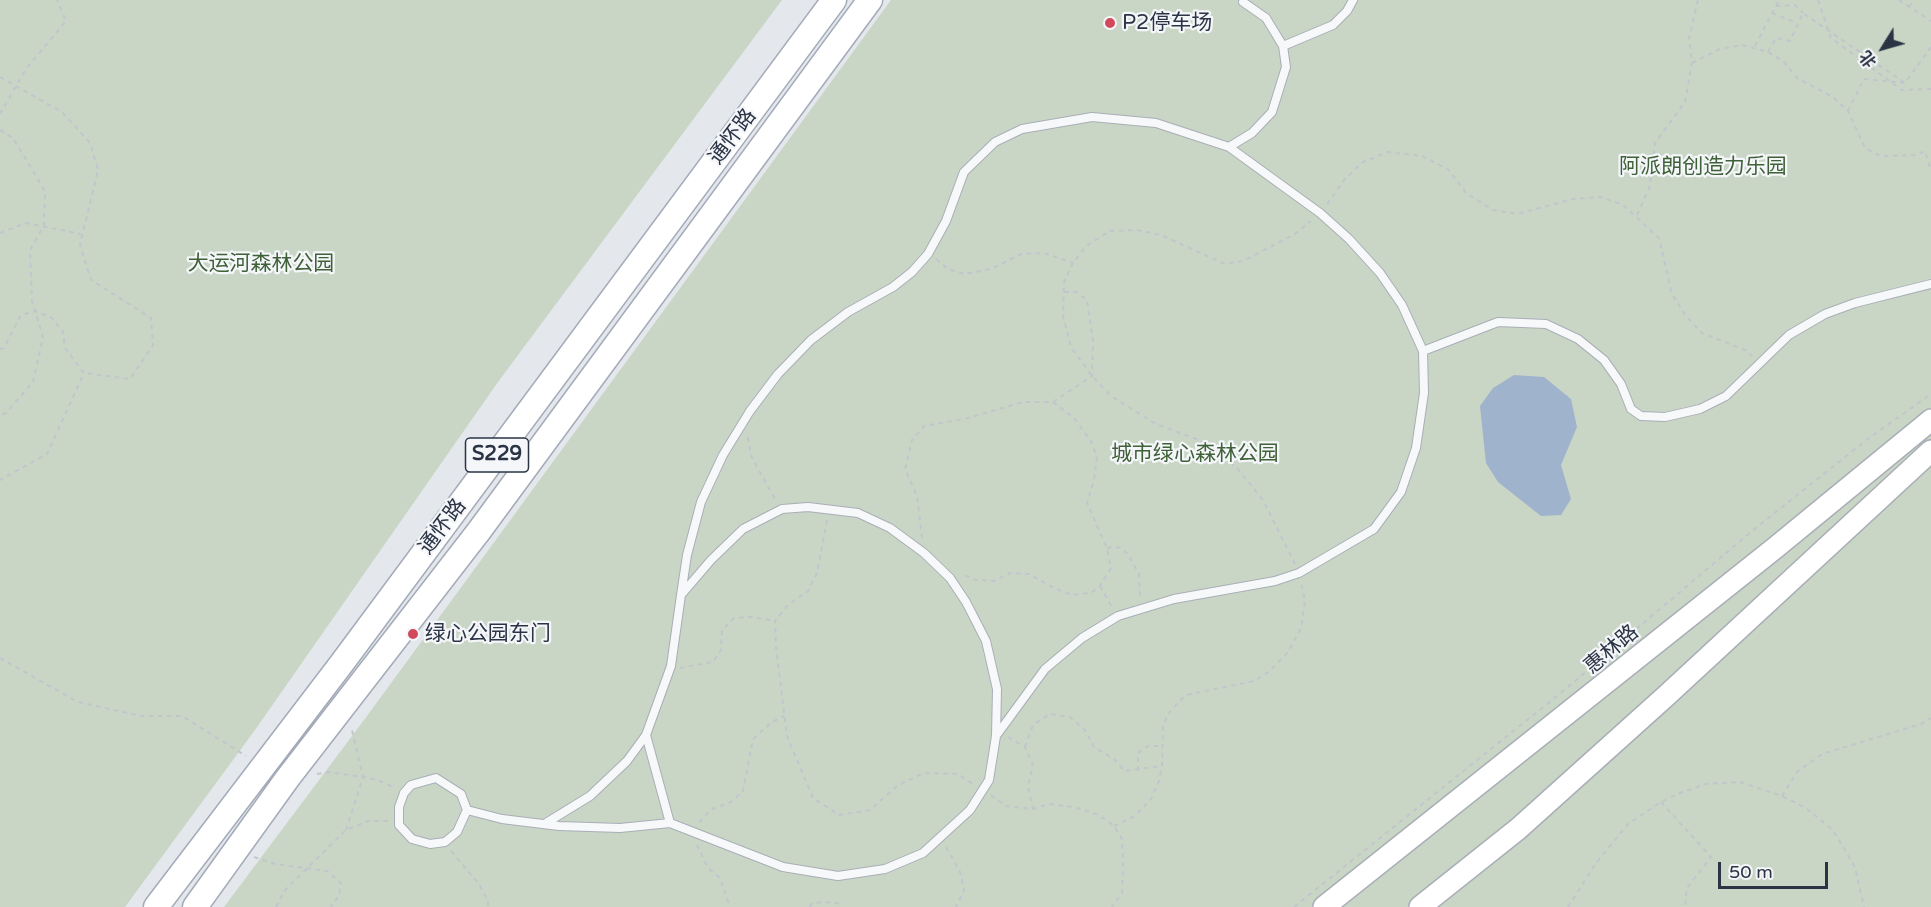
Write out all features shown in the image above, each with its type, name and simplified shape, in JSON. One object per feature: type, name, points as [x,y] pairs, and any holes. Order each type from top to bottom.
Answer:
[{"type":"main road","name":"通怀路","points":[[156,907],[342,663],[834,0]]},
{"type":"main road","name":"通怀路","points":[[195,907],[287,779],[479,531],[870,0]]},
{"type":"main road","name":"惠林路","points":[[1324,907],[1775,548],[1931,420]]},
{"type":"main road","points":[[1420,907],[1518,829],[1666,696],[1931,451]]},
{"type":"lane","points":[[1283,46],[1333,25],[1347,11],[1353,0]]},
{"type":"lane","points":[[1229,147],[1252,133],[1272,112],[1286,67],[1283,46],[1266,18],[1243,2]]},
{"type":"lane","points":[[546,823],[590,796],[627,761],[646,735],[671,666],[687,555],[701,502],[723,455],[750,411],[778,374],[811,340],[848,312],[892,287],[912,272],[928,254],[946,221],[964,172],[995,141],[1022,129],[1092,117],[1156,123],[1229,147],[1320,213],[1350,239],[1380,273],[1402,305],[1423,351],[1424,393],[1416,448],[1401,492],[1374,529],[1299,573],[1275,581],[1141,608],[1118,616],[1082,638],[1045,669],[996,735]]},
{"type":"lane","points":[[1423,351],[1498,322],[1546,324],[1578,339],[1604,360],[1621,384],[1631,410],[1641,416],[1656,418],[1700,409],[1726,396],[1789,335],[1825,314],[1855,303],[1931,284]]},
{"type":"lane","points":[[467,810],[502,819],[559,826],[620,828],[670,823],[783,867],[838,876],[885,869],[923,853],[970,810],[988,780],[996,735],[997,689],[986,641],[966,602],[950,578],[924,552],[890,528],[858,513],[829,508],[782,509],[743,529],[711,560],[681,595]]},
{"type":"lane","points":[[646,735],[670,823]]},
{"type":"lane","points":[[436,778],[461,794],[467,810],[457,832],[445,842],[430,844],[412,839],[399,825],[399,807],[404,793],[411,785],[436,778]]},
{"type":"path","points":[[0,114],[26,69],[66,21],[57,0]]},
{"type":"path","points":[[1637,215],[1650,186],[1655,143],[1685,102],[1692,63],[1689,39],[1698,0]]},
{"type":"path","points":[[1755,46],[1779,0]]},
{"type":"path","points":[[1818,0],[1831,38],[1902,90],[1931,89]]},
{"type":"path","points":[[1899,0],[1931,21]]},
{"type":"path","points":[[1910,7],[1914,0]]},
{"type":"path","points":[[1776,6],[1795,5],[1803,13],[1905,83]]},
{"type":"path","points":[[1772,13],[1797,23]]},
{"type":"path","points":[[1768,52],[1776,38],[1790,41],[1803,13]]},
{"type":"path","points":[[1692,63],[1720,49],[1742,45],[1755,46],[1783,61],[1797,78],[1833,97],[1848,111],[1864,148],[1880,156],[1916,155],[1924,151],[1931,170]]},
{"type":"path","points":[[1905,83],[1931,47]]},
{"type":"path","points":[[0,77],[62,112],[90,143],[98,170],[80,245],[91,280],[151,318],[153,345],[144,363],[130,379],[84,373],[65,348],[63,332],[52,318],[35,311],[21,315],[4,348],[0,350]]},
{"type":"path","points":[[1848,111],[1863,79],[1905,83]]},
{"type":"path","points":[[0,130],[13,138],[45,191],[44,225],[30,250],[32,301],[43,337],[33,382],[6,413],[0,415]]},
{"type":"path","points":[[1114,826],[1135,816],[1151,799],[1159,781],[1162,766],[1163,725],[1171,710],[1186,696],[1254,681],[1270,671],[1288,652],[1301,628],[1305,601],[1299,573],[1263,500],[1237,468],[1199,440],[1156,424],[1111,396],[1092,376],[1071,347],[1063,316],[1064,282],[1073,263],[1086,246],[1110,231],[1137,230],[1161,235],[1225,264],[1243,261],[1295,234],[1320,213],[1344,180],[1363,162],[1388,152],[1422,156],[1449,170],[1466,193],[1493,210],[1517,214],[1573,199],[1601,197],[1623,205],[1637,215],[1659,238],[1672,294],[1686,316],[1702,333],[1745,350],[1759,362]]},
{"type":"path","points":[[0,232],[26,223],[82,234]]},
{"type":"path","points":[[928,254],[948,269],[965,274],[991,269],[1021,254],[1044,253],[1073,263]]},
{"type":"path","points":[[1064,292],[1076,292],[1087,300],[1093,341],[1092,376]]},
{"type":"path","points":[[0,480],[47,454],[84,373]]},
{"type":"path","points":[[924,552],[917,496],[905,469],[912,440],[924,426],[968,418],[1023,402],[1053,402],[1092,376]]},
{"type":"path","name":"惠林路","points":[[1294,907],[1562,692],[1752,531],[1869,438],[1931,394]]},
{"type":"path","points":[[950,578],[963,573],[976,580],[994,581],[1010,573],[1029,574],[1072,595],[1091,593],[1100,586],[1111,568],[1107,548],[1087,503],[1094,480],[1097,457],[1091,441],[1074,418],[1053,402]]},
{"type":"path","points":[[750,411],[747,430],[751,456],[765,485],[782,509]]},
{"type":"path","points":[[829,508],[817,573],[813,582],[808,591],[789,604],[775,621],[787,736],[813,798],[839,815],[870,810],[898,785],[924,773],[958,774],[1006,806],[1033,809],[1049,804],[1074,807],[1099,815],[1114,826],[1122,839],[1122,893],[1112,907]]},
{"type":"path","points":[[1107,548],[1118,547],[1127,553],[1139,574],[1141,608]]},
{"type":"path","points":[[1100,586],[1118,616]]},
{"type":"path","points":[[671,666],[682,668],[713,662],[721,650],[722,630],[734,618],[750,617],[775,621]]},
{"type":"path","points":[[0,658],[78,702],[141,716],[182,716],[222,739],[261,767]]},
{"type":"path","points":[[343,708],[354,732],[363,777],[346,830]]},
{"type":"path","points":[[1024,747],[1033,725],[1050,714],[1071,717],[1085,730],[1094,747],[1114,759],[1124,771],[1138,771],[1162,766]]},
{"type":"path","points":[[730,907],[720,878],[708,868],[698,851],[696,832],[701,818],[712,809],[731,802],[743,791],[753,739],[772,722],[784,716]]},
{"type":"path","points":[[1782,796],[1797,772],[1822,753],[1921,724],[1931,718]]},
{"type":"path","points":[[996,735],[1010,738],[1024,747],[1033,765],[1028,786],[1033,809]]},
{"type":"path","points":[[1138,771],[1138,753],[1148,746],[1161,746]]},
{"type":"path","points":[[287,779],[328,772],[378,780],[404,793]]},
{"type":"path","points":[[1568,907],[1596,863],[1628,824],[1661,801],[1706,784],[1740,782],[1782,796],[1806,808],[1833,830],[1855,867],[1864,907]]},
{"type":"path","points":[[1661,801],[1711,857],[1688,888],[1685,907]]},
{"type":"path","points":[[276,907],[285,890],[311,867],[346,830],[368,821],[392,822],[399,825]]},
{"type":"path","points":[[940,837],[961,874],[964,890],[956,907]]},
{"type":"path","points":[[445,842],[457,861],[479,884],[488,901],[488,907]]},
{"type":"path","points":[[236,850],[275,864],[311,867],[327,871],[341,883],[339,896],[331,907]]},
{"type":"path","points":[[810,907],[811,904],[823,902],[837,903],[841,907]]},
{"type":"green space","name":"大运河森林公园","points":[[0,0],[782,0],[498,382],[255,730],[125,907],[0,907]]},
{"type":"green space","name":"城市绿心森林公园","points":[[891,0],[1931,0],[1931,907],[224,907],[364,720]]},
{"type":"water","points":[[1514,375],[1544,377],[1571,399],[1577,427],[1561,465],[1571,499],[1561,515],[1541,516],[1498,482],[1486,463],[1480,406],[1493,388]]},
{"type":"place","name":"P2停车场","points":[[1110,23]]},
{"type":"place","name":"绿心公园东门","points":[[413,634]]},
{"type":"park label","name":"阿派朗创造力乐园","points":[[1703,167]]}]
